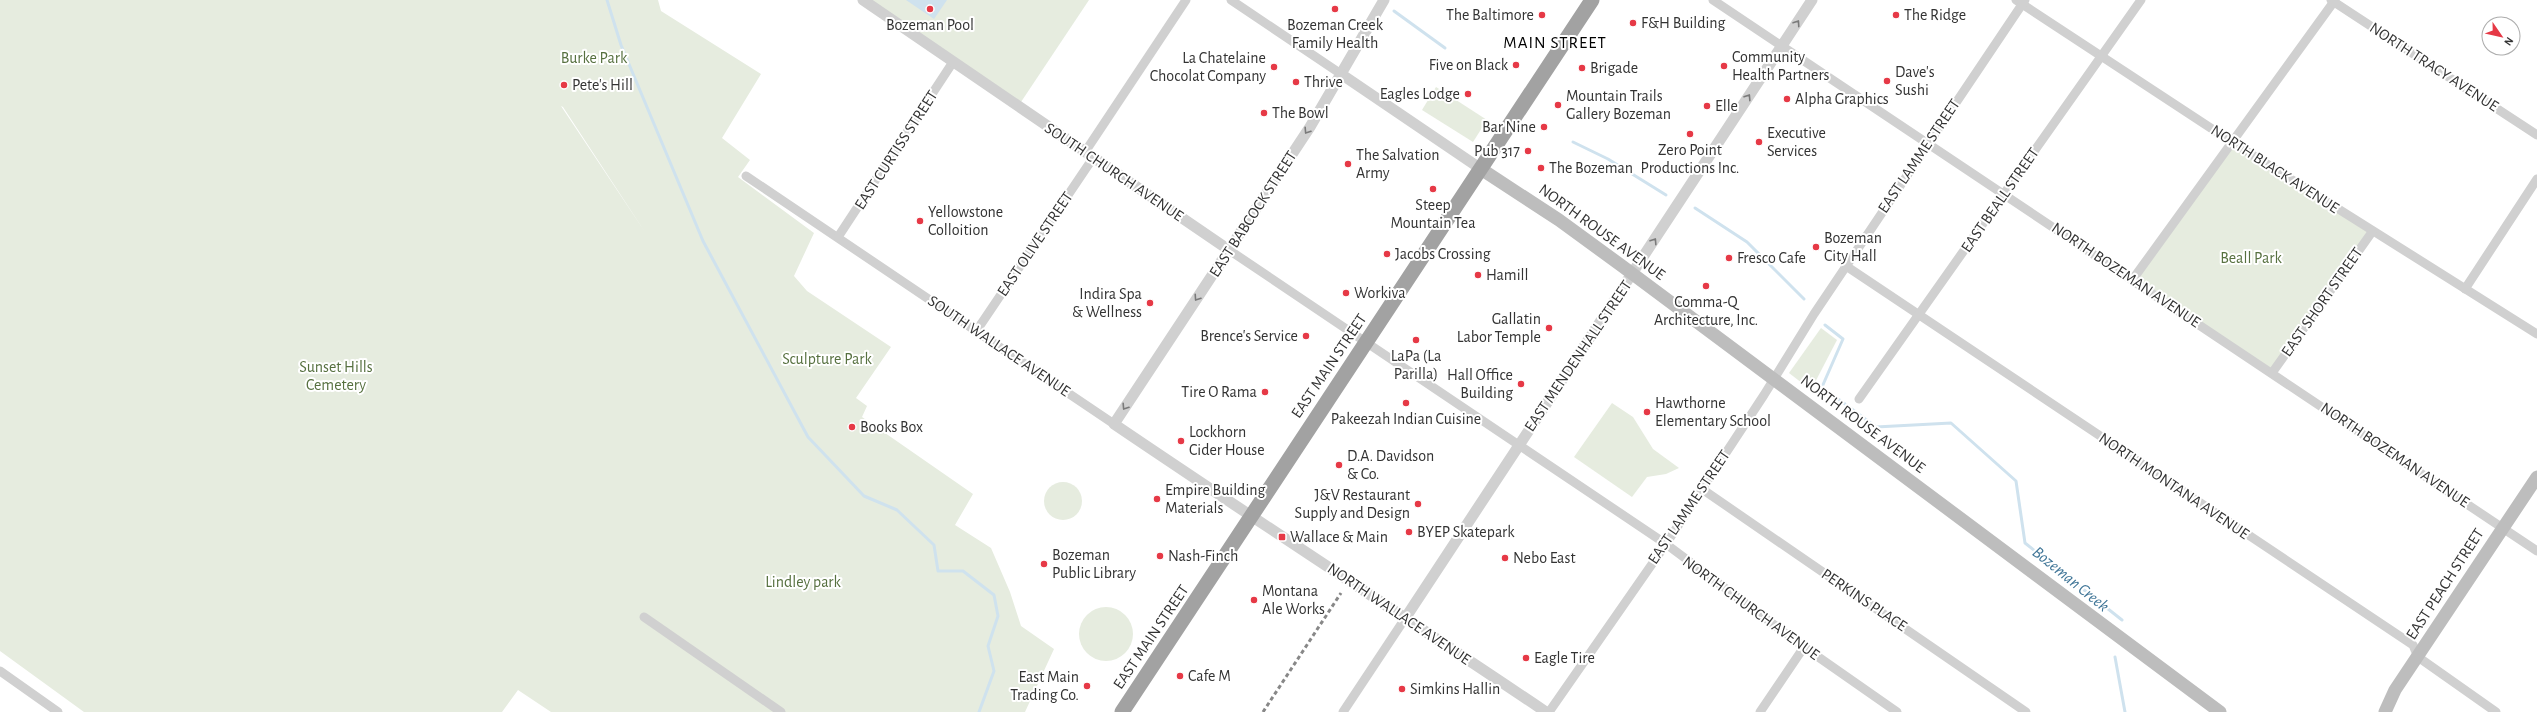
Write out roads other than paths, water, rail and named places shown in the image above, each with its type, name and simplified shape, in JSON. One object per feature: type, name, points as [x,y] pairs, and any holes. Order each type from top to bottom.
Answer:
[{"type":"highway","name":"EAST MAIN STREET","points":[[1122,712],[1592,0]]},
{"type":"main road","name":"NORTH ROUSE AVENUE","points":[[1481,169],[1559,220],[1633,274],[2220,712]]},
{"type":"main road","name":"EAST PEACH STREET","points":[[2385,712],[2396,690],[2537,477]]},
{"type":"street","name":"SOUTH CHURCH AVENUE","points":[[863,0],[1367,343]]},
{"type":"street","name":"EAST OLIVE STREET","points":[[977,330],[1186,0]]},
{"type":"street","points":[[1231,0],[1481,169]]},
{"type":"street","name":"EAST BABCOCK STREET","points":[[1114,424],[1310,127],[1384,0]]},
{"type":"street","name":"NORTH BOZEMAN AVENUE","points":[[1713,0],[2133,279],[2537,551]]},
{"type":"street","name":"EAST MENDENHALL STREET","points":[[1343,712],[1633,274],[1812,0]]},
{"type":"street","name":"EAST BEALL STREET","points":[[1859,399],[2141,0]]},
{"type":"street","name":"NORTH BLACK AVENUE","points":[[2021,1],[2101,56],[2232,142],[2372,232],[2466,288],[2537,334]]},
{"type":"street","name":"EAST LAMME STREET","points":[[1547,712],[1666,544],[1846,266],[2021,1]]},
{"type":"street","points":[[2133,279],[2333,1]]},
{"type":"street","name":"NORTH TRACY AVENUE","points":[[2333,1],[2537,134]]},
{"type":"street","name":"EAST CURTISS STREET","points":[[838,237],[953,62]]},
{"type":"street","name":"SOUTH WALLACE AVENUE","points":[[746,176],[977,330],[1251,517]]},
{"type":"street","points":[[2466,288],[2537,179]]},
{"type":"street","name":"EAST SHORT STREET","points":[[2272,373],[2372,232]]},
{"type":"street","name":"NORTH MONTANA AVENUE","points":[[1846,266],[2413,645],[2418,657],[2496,712]]},
{"type":"street","name":"NORTH CHURCH AVENUE","points":[[1367,343],[1520,444],[1666,544],[1804,647],[1897,712]]},
{"type":"street","name":"PERKINS PLACE","points":[[1702,489],[2026,712]]},
{"type":"street","name":"NORTH WALLACE AVENUE","points":[[1251,517],[1406,617],[1547,712]]},
{"type":"street","points":[[644,617],[781,712]]},
{"type":"street","points":[[1760,712],[1804,647]]},
{"type":"street","points":[[0,671],[58,712]]},
{"type":"water","name":"Bozeman Pool","points":[[906,0],[947,0],[934,19]]},
{"type":"waterway","points":[[607,0],[621,45],[703,241],[808,437],[864,496],[897,510],[934,545],[938,571],[963,571],[994,595],[998,616],[988,646],[994,671],[979,712]]},
{"type":"waterway","name":"Bozeman Creek","points":[[1394,11],[1445,48]]},
{"type":"waterway","name":"Bozeman Creek","points":[[1573,142],[1608,159],[1666,195]]},
{"type":"waterway","name":"Bozeman Creek","points":[[1695,208],[1747,242],[1804,299]]},
{"type":"waterway","name":"Bozeman Creek","points":[[1825,325],[1843,339],[1822,387],[1876,427],[1951,423],[2016,481],[2025,543],[2122,620]]},
{"type":"waterway","name":"Bozeman Creek","points":[[2115,657],[2125,712]]},
{"type":"railway","points":[[1263,712],[1341,593]]},
{"type":"place","name":"Bozeman Pool","points":[[930,9]]},
{"type":"place","name":"Bozeman Creek Family Health","points":[[1335,9]]},
{"type":"place","name":"The Baltimore","points":[[1542,15]]},
{"type":"place","name":"The Ridge","points":[[1896,15]]},
{"type":"place","name":"F&H Building","points":[[1633,23]]},
{"type":"place","name":"Five on Black","points":[[1516,65]]},
{"type":"place","name":"Community Health Partners","points":[[1724,66]]},
{"type":"place","name":"La Chatelaine Chocolat Company","points":[[1274,67]]},
{"type":"place","name":"Brigade","points":[[1582,68]]},
{"type":"place","name":"Dave's Sushi","points":[[1887,81]]},
{"type":"place","name":"Thrive","points":[[1296,82]]},
{"type":"place","name":"Pete's Hill","points":[[564,85]]},
{"type":"place","name":"Eagles Lodge","points":[[1468,94]]},
{"type":"place","name":"Alpha Graphics","points":[[1787,99]]},
{"type":"place","name":"Mountain Trails Gallery Bozeman","points":[[1558,105]]},
{"type":"place","name":"Elle","points":[[1707,106]]},
{"type":"place","name":"The Bowl","points":[[1264,113]]},
{"type":"place","name":"Bar Nine","points":[[1544,127]]},
{"type":"place","name":"Zero Point Productions Inc.","points":[[1690,134]]},
{"type":"place","name":"Executive Services","points":[[1759,142]]},
{"type":"place","name":"Pub 317","points":[[1528,151]]},
{"type":"place","name":"The Salvation Army","points":[[1348,164]]},
{"type":"place","name":"The Bozeman","points":[[1541,168]]},
{"type":"place","name":"Steep Mountain Tea","points":[[1433,189]]},
{"type":"place","name":"Yellowstone Colloition","points":[[920,221]]},
{"type":"place","name":"Bozeman City Hall","points":[[1816,247]]},
{"type":"place","name":"Jacobs Crossing","points":[[1387,254]]},
{"type":"place","name":"Fresco Cafe","points":[[1729,258]]},
{"type":"place","name":"Hamill","points":[[1478,275]]},
{"type":"place","name":"Comma-Q Architecture, Inc.","points":[[1706,286]]},
{"type":"place","name":"Workiva","points":[[1346,293]]},
{"type":"place","name":"Indira Spa & Wellness","points":[[1150,303]]},
{"type":"place","name":"Gallatin Labor Temple","points":[[1549,328]]},
{"type":"place","name":"Brence's Service","points":[[1306,336]]},
{"type":"place","name":"LaPa (La Parilla)","points":[[1416,340]]},
{"type":"place","name":"Hall Office Building","points":[[1521,384]]},
{"type":"place","name":"Tire O Rama","points":[[1265,392]]},
{"type":"place","name":"Pakeezah Indian Cuisine","points":[[1406,403]]},
{"type":"place","name":"Hawthorne Elementary School","points":[[1647,412]]},
{"type":"place","name":"Books Box","points":[[852,427]]},
{"type":"place","name":"Lockhorn Cider House","points":[[1181,441]]},
{"type":"place","name":"D.A. Davidson & Co.","points":[[1339,465]]},
{"type":"place","name":"Empire Building Materials","points":[[1157,499]]},
{"type":"place","name":"J&V Restaurant Supply and Design","points":[[1418,504]]},
{"type":"place","name":"BYEP Skatepark","points":[[1409,532]]},
{"type":"place","name":"Wallace & Main","points":[[1282,537]]},
{"type":"place","name":"Nash-Finch","points":[[1160,556]]},
{"type":"place","name":"Nebo East","points":[[1505,558]]},
{"type":"place","name":"Bozeman Public Library","points":[[1044,564]]},
{"type":"place","name":"Montana Ale Works","points":[[1254,600]]},
{"type":"place","name":"Eagle Tire","points":[[1526,658]]},
{"type":"place","name":"Cafe M","points":[[1180,676]]},
{"type":"place","name":"East Main Trading Co.","points":[[1087,686]]},
{"type":"place","name":"Simkins Hallin","points":[[1402,689]]},
{"type":"district","name":"MAIN STREET","points":[[1555,42]]},
{"type":"park label","name":"Burke Park","points":[[594,58]]},
{"type":"park label","name":"Beall Park","points":[[2251,258]]},
{"type":"park label","name":"Sculpture Park","points":[[827,359]]},
{"type":"park label","name":"Sunset Hills Cemetery","points":[[336,376]]},
{"type":"park label","name":"Lindley park","points":[[803,582]]}]
